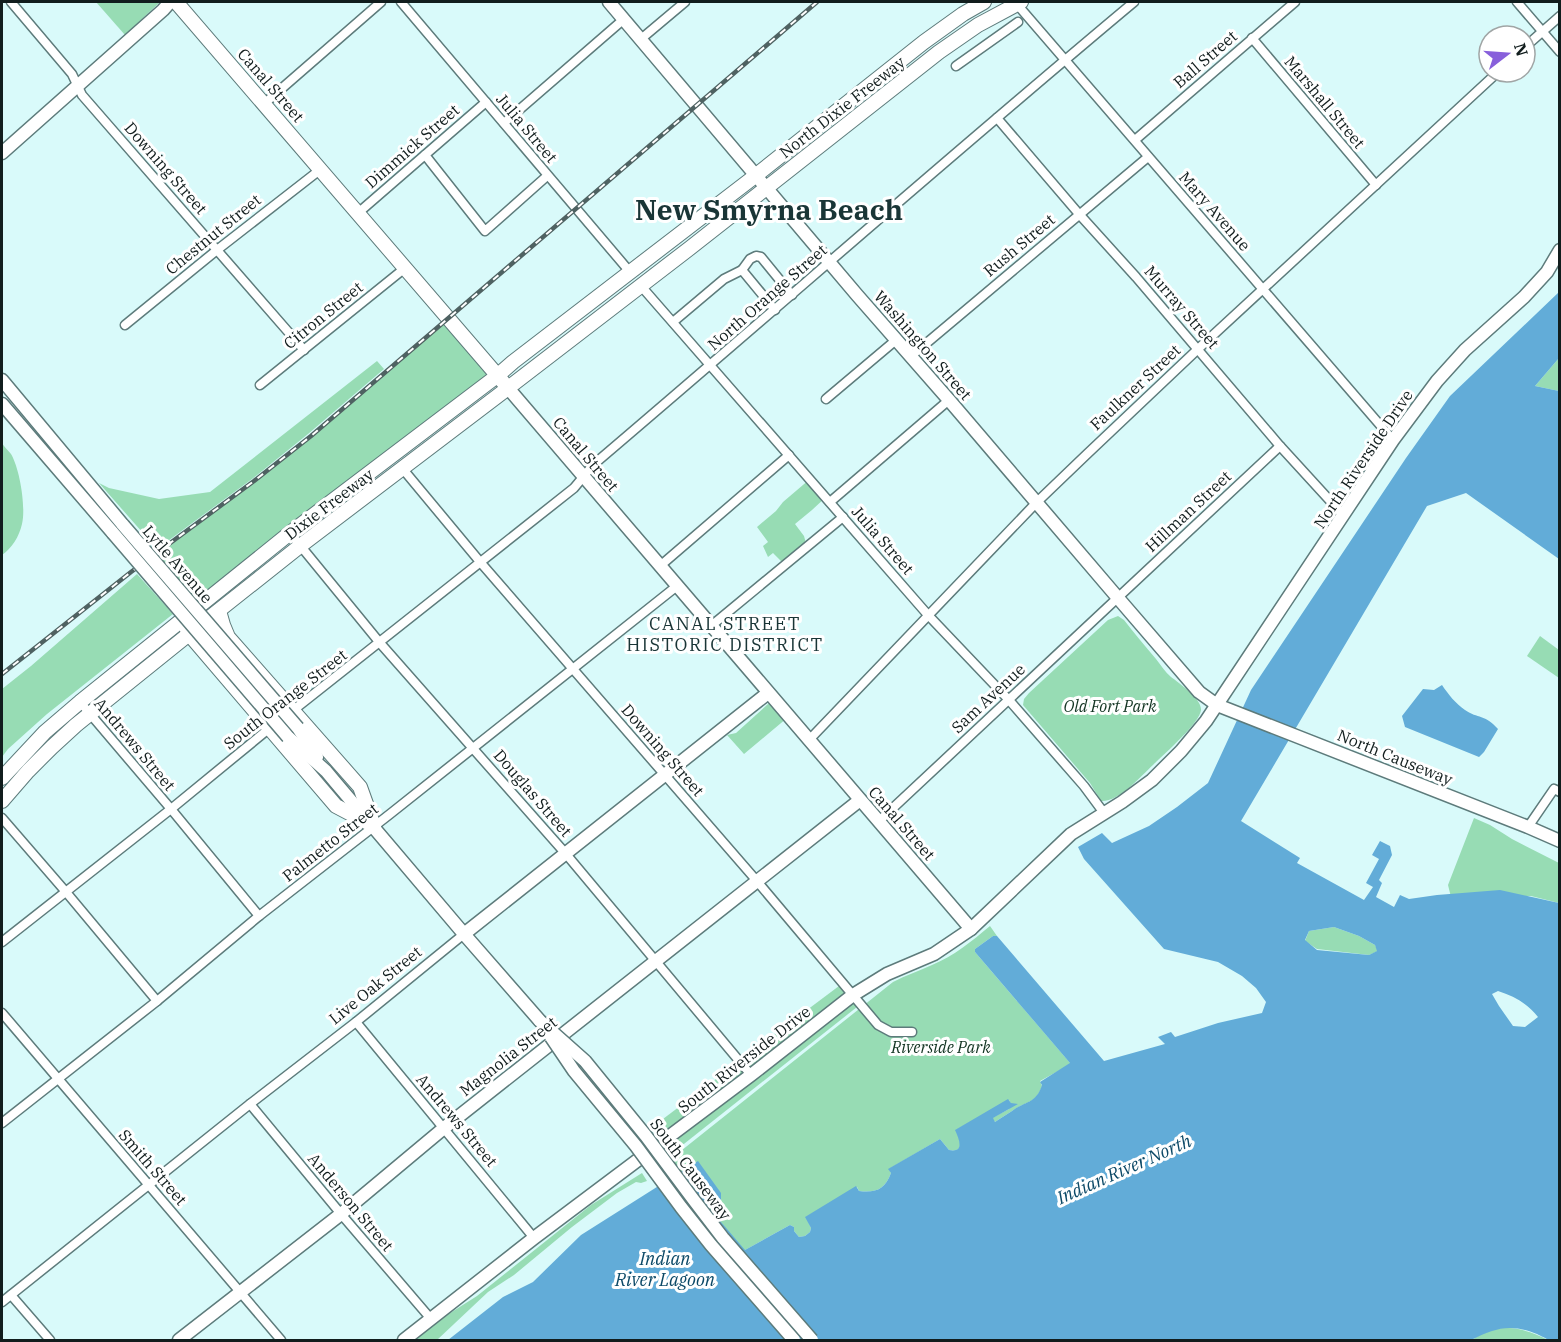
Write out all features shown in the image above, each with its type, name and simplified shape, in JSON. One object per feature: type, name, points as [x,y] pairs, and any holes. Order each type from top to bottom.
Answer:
[{"type":"main road","name":"Canal Street","points":[[176,2],[508,388]]},
{"type":"main road","name":"North Dixie Freeway","points":[[674,238],[924,42],[984,2]]},
{"type":"main road","name":"North Dixie Freeway","points":[[690,248],[939,52],[1017,2]]},
{"type":"main road","name":"Dixie Freeway","points":[[2,778],[45,732],[80,702],[290,533],[674,238]]},
{"type":"main road","points":[[641,286],[644,273],[674,238]]},
{"type":"main road","name":"Dixie Freeway","points":[[2,801],[52,747],[189,634],[300,546],[690,248]]},
{"type":"main road","points":[[611,309],[627,284],[630,272]]},
{"type":"main road","points":[[219,611],[228,637]]},
{"type":"main road","points":[[186,617],[206,621],[228,637],[360,787],[374,826],[336,806],[189,634],[186,617]]},
{"type":"street","name":"Downing Street","points":[[11,2],[72,74],[82,95],[304,350]]},
{"type":"street","points":[[2,153],[164,10],[170,2]]},
{"type":"street","points":[[265,103],[381,2]]},
{"type":"street","name":"Julia Street","points":[[401,2],[630,272]]},
{"type":"street","name":"Washington Street","points":[[609,2],[910,357],[1199,692],[1217,705]]},
{"type":"street","points":[[641,39],[685,2]]},
{"type":"street","name":"Mary Avenue","points":[[1017,2],[1262,290],[1394,440]]},
{"type":"street","name":"North Orange Street","points":[[584,476],[593,465],[1134,2]]},
{"type":"street","name":"Ball Street","points":[[1135,140],[1295,2]]},
{"type":"street","points":[[1517,2],[1560,52]]},
{"type":"street","points":[[1537,36],[1560,16]]},
{"type":"street","points":[[504,123],[624,19]]},
{"type":"street","points":[[956,66],[1018,22]]},
{"type":"street","name":"Marshall Street","points":[[1252,38],[1376,185]]},
{"type":"street","name":"Faulkner Street","points":[[809,740],[1037,502],[1197,349],[1485,84]]},
{"type":"street","name":"Dimmick Street","points":[[358,213],[486,102]]},
{"type":"street","name":"Murray Street","points":[[997,118],[1280,446],[1344,516]]},
{"type":"street","points":[[425,155],[485,231],[547,176]]},
{"type":"street","name":"Rush Street","points":[[910,357],[1148,157]]},
{"type":"street","name":"Chestnut Street","points":[[125,325],[216,250],[321,169]]},
{"type":"street","name":"North Riverside Drive","points":[[1104,813],[1152,780],[1193,737],[1217,705],[1394,440],[1437,381],[1465,350],[1524,297],[1547,272],[1560,250]]},
{"type":"street","points":[[673,322],[724,279],[742,270],[750,259],[756,256],[761,257],[792,295]]},
{"type":"street","name":"Citron Street","points":[[260,385],[405,268]]},
{"type":"street","points":[[742,270],[775,310]]},
{"type":"street","name":"Julia Street","points":[[641,286],[928,615],[1008,699],[1084,786],[1104,813]]},
{"type":"street","points":[[826,399],[896,340]]},
{"type":"street","name":"Lytle Avenue","points":[[2,380],[118,529],[288,737],[326,771],[464,934]]},
{"type":"street","name":"Canal Street","points":[[508,388],[970,929]]},
{"type":"street","points":[[830,502],[949,400]]},
{"type":"street","name":"Lytle Avenue","points":[[2,404],[298,728],[326,771]]},
{"type":"street","name":"Hillman Street","points":[[1118,598],[1280,446]]},
{"type":"street","points":[[660,566],[789,455]]},
{"type":"street","name":"Downing Street","points":[[402,468],[878,1025],[891,1032],[912,1032]]},
{"type":"street","name":"South Orange Street","points":[[2,942],[481,563],[574,488],[584,476]]},
{"type":"street","points":[[711,626],[843,517]]},
{"type":"street","name":"Douglas Street","points":[[290,533],[380,643],[566,854],[751,1076]]},
{"type":"street","name":"Palmetto Street","points":[[2,1123],[259,916],[677,586]]},
{"type":"street","name":"Sam Avenue","points":[[879,821],[1118,598]]},
{"type":"street","name":"Live Oak Street","points":[[2,1302],[768,693]]},
{"type":"street","name":"Andrews Street","points":[[80,702],[259,916]]},
{"type":"street","name":"North Causeway","points":[[1217,705],[1560,841]]},
{"type":"street","points":[[1528,827],[1554,789],[1560,792]]},
{"type":"street","name":"Magnolia Street","points":[[179,1341],[341,1214],[444,1128],[756,880],[860,800]]},
{"type":"street","points":[[970,929],[1071,834],[1104,813]]},
{"type":"street","points":[[2,818],[157,1000]]},
{"type":"street","name":"South Riverside Drive","points":[[404,1341],[534,1238],[751,1076],[853,995],[887,974],[934,954],[970,929]]},
{"type":"street","name":"South Causeway","points":[[464,934],[540,1021],[574,1071],[636,1146],[711,1245],[794,1341]]},
{"type":"street","name":"Smith Street","points":[[2,1013],[281,1341]]},
{"type":"street","name":"South Causeway","points":[[540,1021],[585,1061],[646,1136],[723,1238],[812,1341]]},
{"type":"street","name":"Andrews Street","points":[[356,1022],[534,1238]]},
{"type":"street","name":"Anderson Street","points":[[250,1104],[431,1319]]},
{"type":"street","points":[[10,1294],[50,1341]]},
{"type":"green space","points":[[96,2],[160,2],[125,35]]},
{"type":"green space","points":[[448,318],[497,376],[197,608],[151,558],[311,436]]},
{"type":"green space","points":[[1559,358],[1559,391],[1535,386]]},
{"type":"green space","points":[[377,361],[384,369],[308,434],[252,479],[157,549],[99,483],[109,488],[159,499],[210,492]]},
{"type":"green space","points":[[2,443],[11,454],[17,469],[23,517],[19,533],[12,546],[2,555]]},
{"type":"green space","points":[[810,479],[826,497],[795,524],[804,536],[807,547],[785,565],[773,553],[768,557],[763,546],[768,542],[757,527]]},
{"type":"green space","points":[[137,574],[173,614],[47,714],[2,757],[2,689]]},
{"type":"green space","name":"Old Fort Park","points":[[1118,616],[1124,620],[1167,673],[1194,696],[1201,710],[1188,730],[1136,782],[1115,797],[1101,801],[1090,783],[1023,705],[1029,693],[1108,620]]},
{"type":"green space","points":[[1540,636],[1559,650],[1559,678],[1527,656]]},
{"type":"green space","points":[[768,704],[774,705],[787,718],[744,754],[727,735],[736,733]]},
{"type":"green space","points":[[1474,818],[1559,863],[1559,903],[1531,896],[1451,897],[1448,885]]},
{"type":"green space","name":"Riverside Park","points":[[990,926],[997,936],[993,936],[975,949],[975,952],[1071,1064],[1040,1081],[1042,1086],[1040,1092],[1034,1099],[995,1122],[992,1118],[1009,1109],[1011,1104],[1009,1100],[956,1130],[960,1144],[958,1149],[949,1150],[940,1139],[889,1169],[891,1173],[889,1179],[879,1189],[859,1191],[857,1187],[806,1217],[811,1228],[805,1236],[799,1237],[794,1227],[790,1225],[729,1259],[662,1166],[893,982],[948,957],[970,943]]},
{"type":"green space","points":[[1334,927],[1359,936],[1375,945],[1378,951],[1369,955],[1317,949],[1305,941],[1309,931]]},
{"type":"green space","points":[[839,986],[846,995],[752,1069],[743,1058]]},
{"type":"green space","points":[[852,1001],[857,1007],[670,1155],[664,1146]]},
{"type":"green space","points":[[736,1064],[745,1075],[659,1139],[651,1128]]},
{"type":"green space","points":[[642,1173],[647,1181],[636,1182],[617,1193],[572,1227],[514,1275],[488,1292],[437,1340],[412,1340],[477,1296],[591,1205]]},
{"type":"green space","points":[[1499,1328],[1525,1331],[1548,1340],[1472,1340],[1481,1334]]},
{"type":"water","points":[[1559,292],[1559,358],[1535,386],[1559,391],[1559,559],[1466,493],[1427,506],[1241,821],[1300,858],[1297,863],[1364,900],[1373,887],[1366,883],[1379,859],[1372,855],[1380,841],[1390,846],[1392,855],[1379,880],[1382,883],[1376,897],[1394,907],[1400,895],[1409,899],[1500,890],[1559,903],[1559,1340],[1519,1329],[1503,1328],[1471,1340],[448,1340],[503,1297],[533,1282],[581,1235],[698,1161],[721,1193],[721,1200],[709,1208],[745,1250],[790,1225],[794,1227],[799,1237],[805,1236],[811,1228],[805,1217],[856,1186],[859,1191],[879,1189],[889,1179],[891,1173],[888,1169],[940,1139],[949,1150],[957,1149],[960,1144],[955,1130],[1008,1099],[1011,1103],[1018,1104],[993,1118],[995,1122],[1033,1099],[1040,1091],[1042,1085],[1040,1082],[1070,1063],[975,952],[975,949],[993,936],[997,936],[1104,1061],[1165,1044],[1158,1037],[1171,1032],[1175,1037],[1218,1023],[1262,1013],[1266,1002],[1256,988],[1242,976],[1218,962],[1164,949],[1084,859],[1078,847],[1102,833],[1112,843],[1149,826],[1208,783],[1251,690],[1450,396]],"holes":[[[1334,927],[1359,936],[1375,945],[1377,951],[1369,955],[1317,950],[1305,940],[1309,931]],[[1498,991],[1520,1001],[1538,1017],[1525,1027],[1513,1026],[1492,994]]]},
{"type":"water","points":[[1442,685],[1462,708],[1489,721],[1498,729],[1479,757],[1405,727],[1402,716],[1423,689],[1434,690]]},
{"type":"railway","points":[[2,674],[131,572],[311,436],[817,2]]},
{"type":"district","name":"New Smyrna Beach","points":[[769,209]]},
{"type":"district","name":"CANAL STREET HISTORIC DISTRICT","points":[[725,633]]},
{"type":"water label","name":"Indian River North","points":[[1124,1169]]},
{"type":"water label","name":"Indian River Lagoon","points":[[665,1268]]}]
